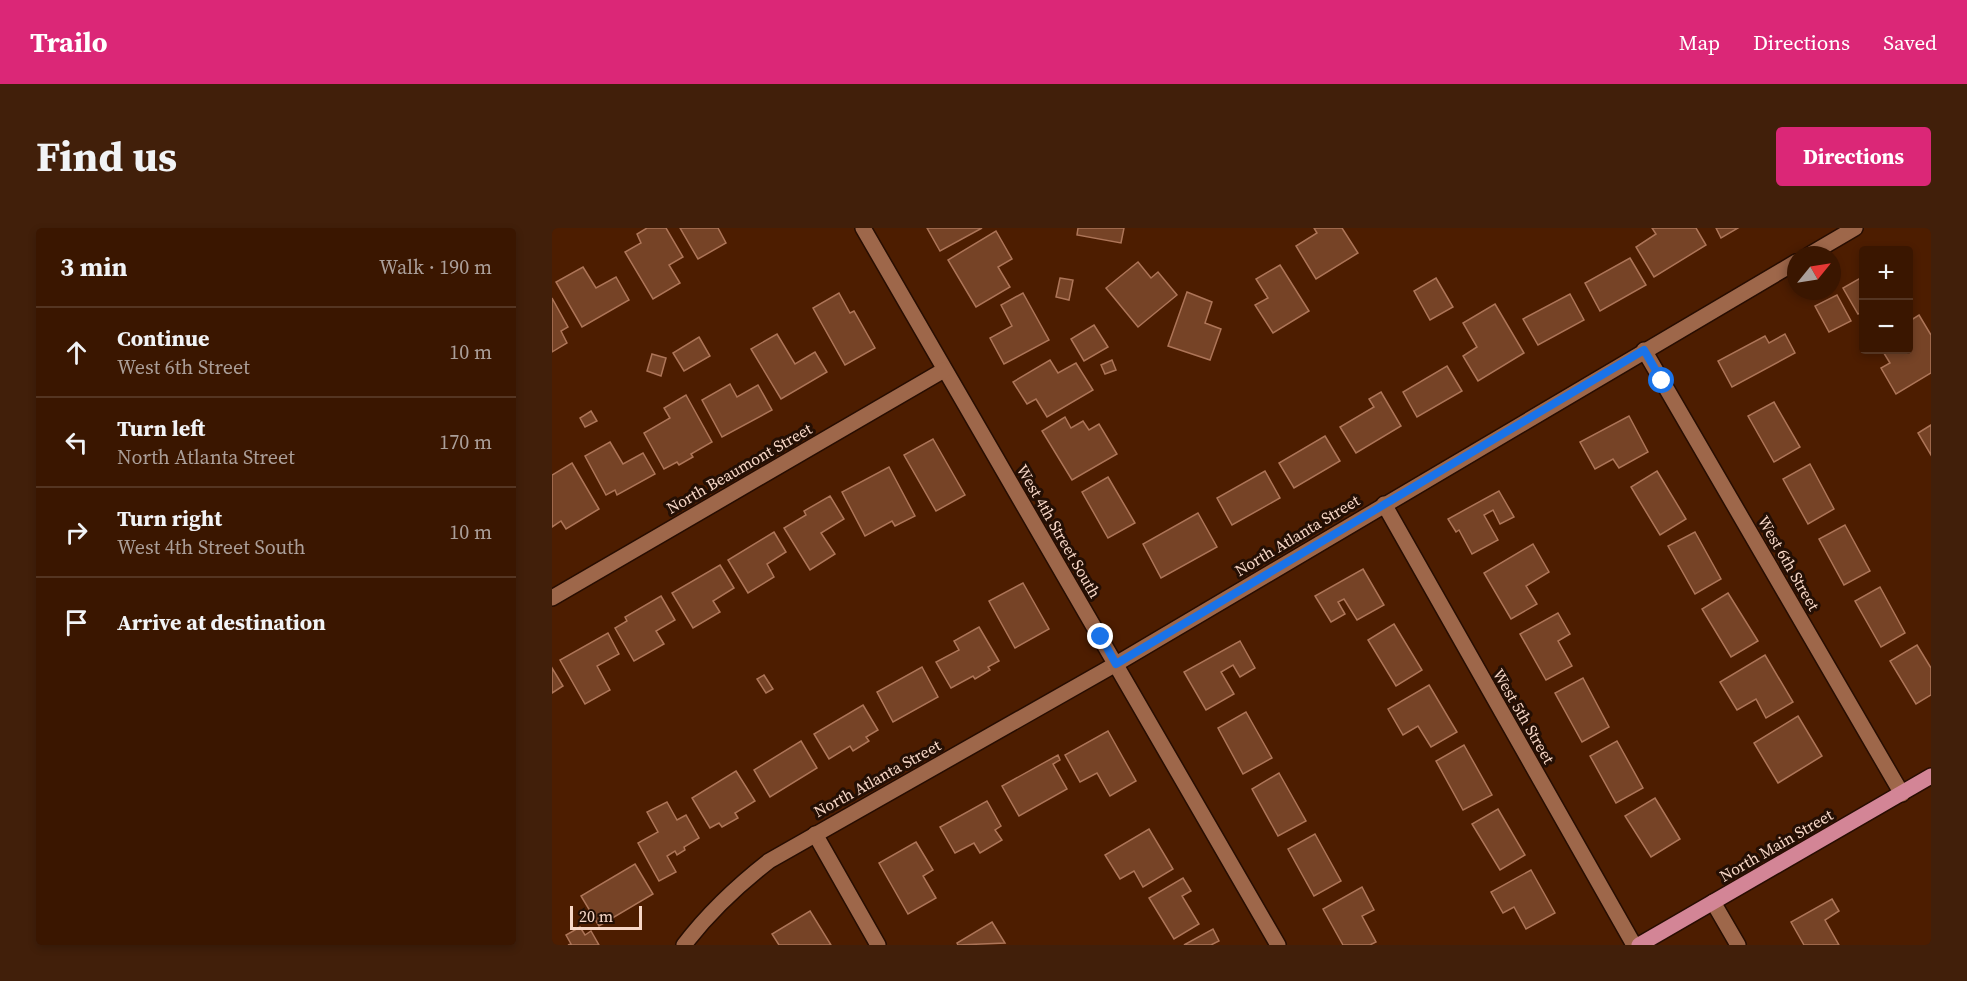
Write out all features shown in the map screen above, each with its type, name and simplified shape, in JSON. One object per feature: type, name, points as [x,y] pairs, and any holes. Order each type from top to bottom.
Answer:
[{"type":"main road","name":"North Main Street","points":[[1639,945],[1931,776]]},
{"type":"street","name":"West 4th Street South","points":[[863,228],[1278,945]]},
{"type":"street","points":[[1824,246],[1855,228]]},
{"type":"street","name":"North Atlanta Street","points":[[684,945],[704,919],[736,886],[769,861],[1116,664],[1787,267]]},
{"type":"street","name":"West 6th Street","points":[[1644,350],[1902,794]]},
{"type":"street","name":"North Beaumont Street","points":[[552,598],[944,370]]},
{"type":"street","name":"West 5th Street","points":[[1384,504],[1634,945]]},
{"type":"street","name":"North Atlanta Street","points":[[815,834],[878,945]]},
{"type":"street","points":[[1713,902],[1738,945]]},
{"type":"building","points":[[647,228],[666,228],[683,257],[669,265],[680,283],[653,299],[625,252],[641,243],[637,234]]},
{"type":"building","points":[[680,228],[718,228],[726,243],[698,259]]},
{"type":"building","points":[[927,228],[982,228],[940,251]]},
{"type":"building","points":[[1078,228],[1124,228],[1121,243],[1077,235]]},
{"type":"building","points":[[1314,228],[1342,228],[1358,253],[1316,279],[1296,246],[1317,233]]},
{"type":"building","points":[[1652,228],[1696,228],[1706,245],[1654,277],[1636,247],[1656,234]]},
{"type":"building","points":[[1716,228],[1738,228],[1721,238]]},
{"type":"building","points":[[996,231],[1012,259],[998,267],[1010,287],[976,307],[948,260]]},
{"type":"building","points":[[1630,258],[1646,285],[1600,311],[1585,283]]},
{"type":"building","points":[[1138,262],[1151,278],[1158,272],[1177,295],[1138,327],[1106,288]]},
{"type":"building","points":[[1280,265],[1309,311],[1273,333],[1255,305],[1268,298],[1256,279]]},
{"type":"building","points":[[583,267],[596,288],[616,277],[629,300],[582,327],[556,282]]},
{"type":"building","points":[[1060,278],[1073,280],[1069,300],[1056,297]]},
{"type":"building","points":[[1436,278],[1453,307],[1430,320],[1414,291]]},
{"type":"building","points":[[1859,279],[1859,314],[1858,314],[1843,288]]},
{"type":"building","points":[[1187,292],[1212,302],[1205,323],[1221,329],[1210,360],[1168,346]]},
{"type":"building","points":[[839,293],[850,313],[854,311],[875,348],[845,365],[813,308]]},
{"type":"building","points":[[1023,293],[1049,340],[1004,364],[990,338],[1012,326],[1001,305]]},
{"type":"building","points":[[1570,294],[1584,320],[1538,345],[1523,319]]},
{"type":"building","points":[[552,298],[568,327],[561,331],[567,343],[552,352]]},
{"type":"building","points":[[1827,300],[1840,300],[1851,321],[1829,332],[1815,306]]},
{"type":"building","points":[[1495,304],[1524,353],[1478,381],[1463,356],[1477,347],[1463,323]]},
{"type":"building","points":[[1919,315],[1931,335],[1931,373],[1896,394],[1881,368],[1890,363],[1884,354],[1913,354],[1913,319]]},
{"type":"building","points":[[1094,325],[1108,347],[1084,361],[1071,339]]},
{"type":"building","points":[[777,334],[795,364],[815,352],[827,372],[781,399],[751,349]]},
{"type":"building","points":[[1785,334],[1795,353],[1732,387],[1718,361],[1765,336],[1769,343]]},
{"type":"building","points":[[699,337],[710,356],[684,371],[673,353]]},
{"type":"building","points":[[652,354],[666,358],[661,376],[647,371]]},
{"type":"building","points":[[1050,360],[1058,373],[1076,363],[1093,390],[1047,417],[1036,399],[1027,404],[1013,382]]},
{"type":"building","points":[[1112,360],[1116,370],[1105,374],[1101,365]]},
{"type":"building","points":[[1447,366],[1462,391],[1417,417],[1403,392]]},
{"type":"building","points":[[730,384],[737,397],[758,385],[772,410],[722,437],[702,400]]},
{"type":"building","points":[[1381,392],[1401,426],[1356,453],[1340,427],[1374,407],[1369,399]]},
{"type":"building","points":[[686,395],[712,442],[691,454],[693,457],[679,465],[677,462],[664,469],[644,433],[670,418],[664,408]]},
{"type":"building","points":[[1774,402],[1800,447],[1774,462],[1748,416]]},
{"type":"building","points":[[591,411],[597,421],[585,427],[580,418]]},
{"type":"building","points":[[1629,416],[1648,452],[1619,468],[1613,459],[1595,469],[1580,442]]},
{"type":"building","points":[[1065,417],[1071,428],[1083,421],[1089,430],[1099,424],[1117,454],[1072,480],[1042,431]]},
{"type":"building","points":[[1931,425],[1931,455],[1918,433]]},
{"type":"building","points":[[1325,436],[1340,461],[1294,488],[1279,463]]},
{"type":"building","points":[[933,439],[965,495],[936,511],[904,455]]},
{"type":"building","points":[[610,442],[623,464],[643,453],[655,474],[617,495],[615,490],[606,495],[585,456]]},
{"type":"building","points":[[572,463],[599,509],[566,529],[561,521],[552,527],[552,475]]},
{"type":"building","points":[[1810,464],[1834,509],[1808,524],[1783,479]]},
{"type":"building","points":[[889,467],[915,516],[895,526],[892,521],[865,536],[842,492]]},
{"type":"building","points":[[1265,471],[1280,498],[1232,525],[1217,498]]},
{"type":"building","points":[[1657,471],[1686,519],[1660,535],[1631,487]]},
{"type":"building","points":[[1108,477],[1135,523],[1108,538],[1082,492]]},
{"type":"building","points":[[1499,491],[1514,517],[1500,524],[1493,510],[1484,515],[1498,540],[1472,554],[1459,530],[1456,532],[1448,519]]},
{"type":"building","points":[[830,496],[844,519],[821,533],[835,554],[810,570],[784,528],[806,515],[804,511]]},
{"type":"building","points":[[1198,513],[1217,547],[1161,578],[1143,544]]},
{"type":"building","points":[[1845,525],[1870,571],[1844,585],[1819,539]]},
{"type":"building","points":[[774,532],[786,552],[767,564],[774,577],[748,593],[728,560]]},
{"type":"building","points":[[1695,532],[1721,579],[1695,594],[1668,546]]},
{"type":"building","points":[[1533,544],[1549,572],[1526,586],[1537,604],[1511,619],[1484,573]]},
{"type":"building","points":[[720,565],[734,588],[713,601],[720,612],[693,628],[672,593]]},
{"type":"building","points":[[1363,569],[1384,605],[1357,620],[1344,599],[1338,602],[1345,614],[1331,622],[1315,596]]},
{"type":"building","points":[[1023,583],[1049,629],[1015,648],[989,601]]},
{"type":"building","points":[[1880,587],[1905,633],[1881,647],[1855,601]]},
{"type":"building","points":[[1728,593],[1758,641],[1731,657],[1702,609]]},
{"type":"building","points":[[661,596],[675,620],[656,631],[664,644],[634,661],[615,628],[627,621],[625,617]]},
{"type":"building","points":[[1558,613],[1570,634],[1558,641],[1572,666],[1546,680],[1520,634]]},
{"type":"building","points":[[1394,624],[1422,670],[1396,686],[1368,640]]},
{"type":"building","points":[[979,627],[999,661],[975,679],[973,676],[951,688],[936,662],[959,650],[954,641]]},
{"type":"building","points":[[608,633],[619,654],[597,666],[610,690],[585,704],[560,660]]},
{"type":"building","points":[[1240,641],[1255,668],[1240,677],[1233,665],[1221,672],[1234,694],[1206,710],[1184,672]]},
{"type":"building","points":[[1917,645],[1931,668],[1931,695],[1916,704],[1890,661]]},
{"type":"building","points":[[1765,655],[1793,702],[1766,718],[1756,699],[1737,710],[1720,682]]},
{"type":"building","points":[[922,667],[938,697],[893,722],[877,692]]},
{"type":"building","points":[[552,668],[563,686],[552,693]]},
{"type":"building","points":[[764,675],[773,689],[766,693],[757,679]]},
{"type":"building","points":[[1583,678],[1609,727],[1582,742],[1555,693]]},
{"type":"building","points":[[1429,685],[1457,732],[1431,747],[1418,726],[1403,735],[1388,709]]},
{"type":"building","points":[[863,705],[878,730],[866,737],[869,741],[853,751],[850,746],[829,759],[814,734]]},
{"type":"building","points":[[1246,712],[1272,758],[1243,774],[1218,728]]},
{"type":"building","points":[[1798,716],[1822,756],[1778,783],[1754,743]]},
{"type":"building","points":[[1108,731],[1136,781],[1110,796],[1097,773],[1080,782],[1065,755]]},
{"type":"building","points":[[801,741],[817,768],[770,797],[754,770]]},
{"type":"building","points":[[1617,741],[1643,788],[1616,803],[1590,756]]},
{"type":"building","points":[[1464,745],[1492,795],[1463,810],[1436,761]]},
{"type":"building","points":[[1058,755],[1060,760],[1053,764],[1067,789],[1019,816],[1002,786]]},
{"type":"building","points":[[736,771],[755,801],[735,813],[738,818],[722,827],[719,823],[710,828],[692,798]]},
{"type":"building","points":[[1279,773],[1306,821],[1278,836],[1252,789]]},
{"type":"building","points":[[1655,798],[1680,839],[1651,857],[1625,816]]},
{"type":"building","points":[[987,801],[1001,826],[995,830],[1002,840],[980,853],[974,843],[955,853],[940,827]]},
{"type":"building","points":[[667,802],[677,820],[686,815],[699,838],[684,847],[685,850],[677,855],[675,851],[667,856],[676,872],[659,881],[638,843],[658,832],[647,812]]},
{"type":"building","points":[[1498,809],[1525,855],[1500,870],[1472,824]]},
{"type":"building","points":[[1149,829],[1173,869],[1143,887],[1134,871],[1120,879],[1105,855]]},
{"type":"building","points":[[1315,834],[1341,881],[1314,896],[1288,849]]},
{"type":"building","points":[[916,842],[933,870],[923,876],[936,898],[908,914],[879,863]]},
{"type":"building","points":[[635,864],[653,894],[599,926],[581,896]]},
{"type":"building","points":[[1531,870],[1555,913],[1526,929],[1514,907],[1503,913],[1491,892]]},
{"type":"building","points":[[1183,878],[1191,891],[1182,896],[1199,924],[1174,939],[1149,898]]},
{"type":"building","points":[[1362,887],[1374,910],[1362,916],[1376,942],[1370,945],[1343,945],[1323,909]]},
{"type":"building","points":[[1832,899],[1839,911],[1825,920],[1839,945],[1804,945],[1791,922]]},
{"type":"building","points":[[810,911],[831,945],[779,945],[772,934]]},
{"type":"building","points":[[992,922],[1005,943],[958,945],[957,943]]},
{"type":"building","points":[[580,927],[585,935],[591,931],[599,945],[568,945],[571,944],[566,935]]},
{"type":"building","points":[[1213,929],[1219,941],[1211,945],[1184,945]]},
{"type":"route","points":[[1101,637],[1116,664],[1644,350],[1662,381]]}]
